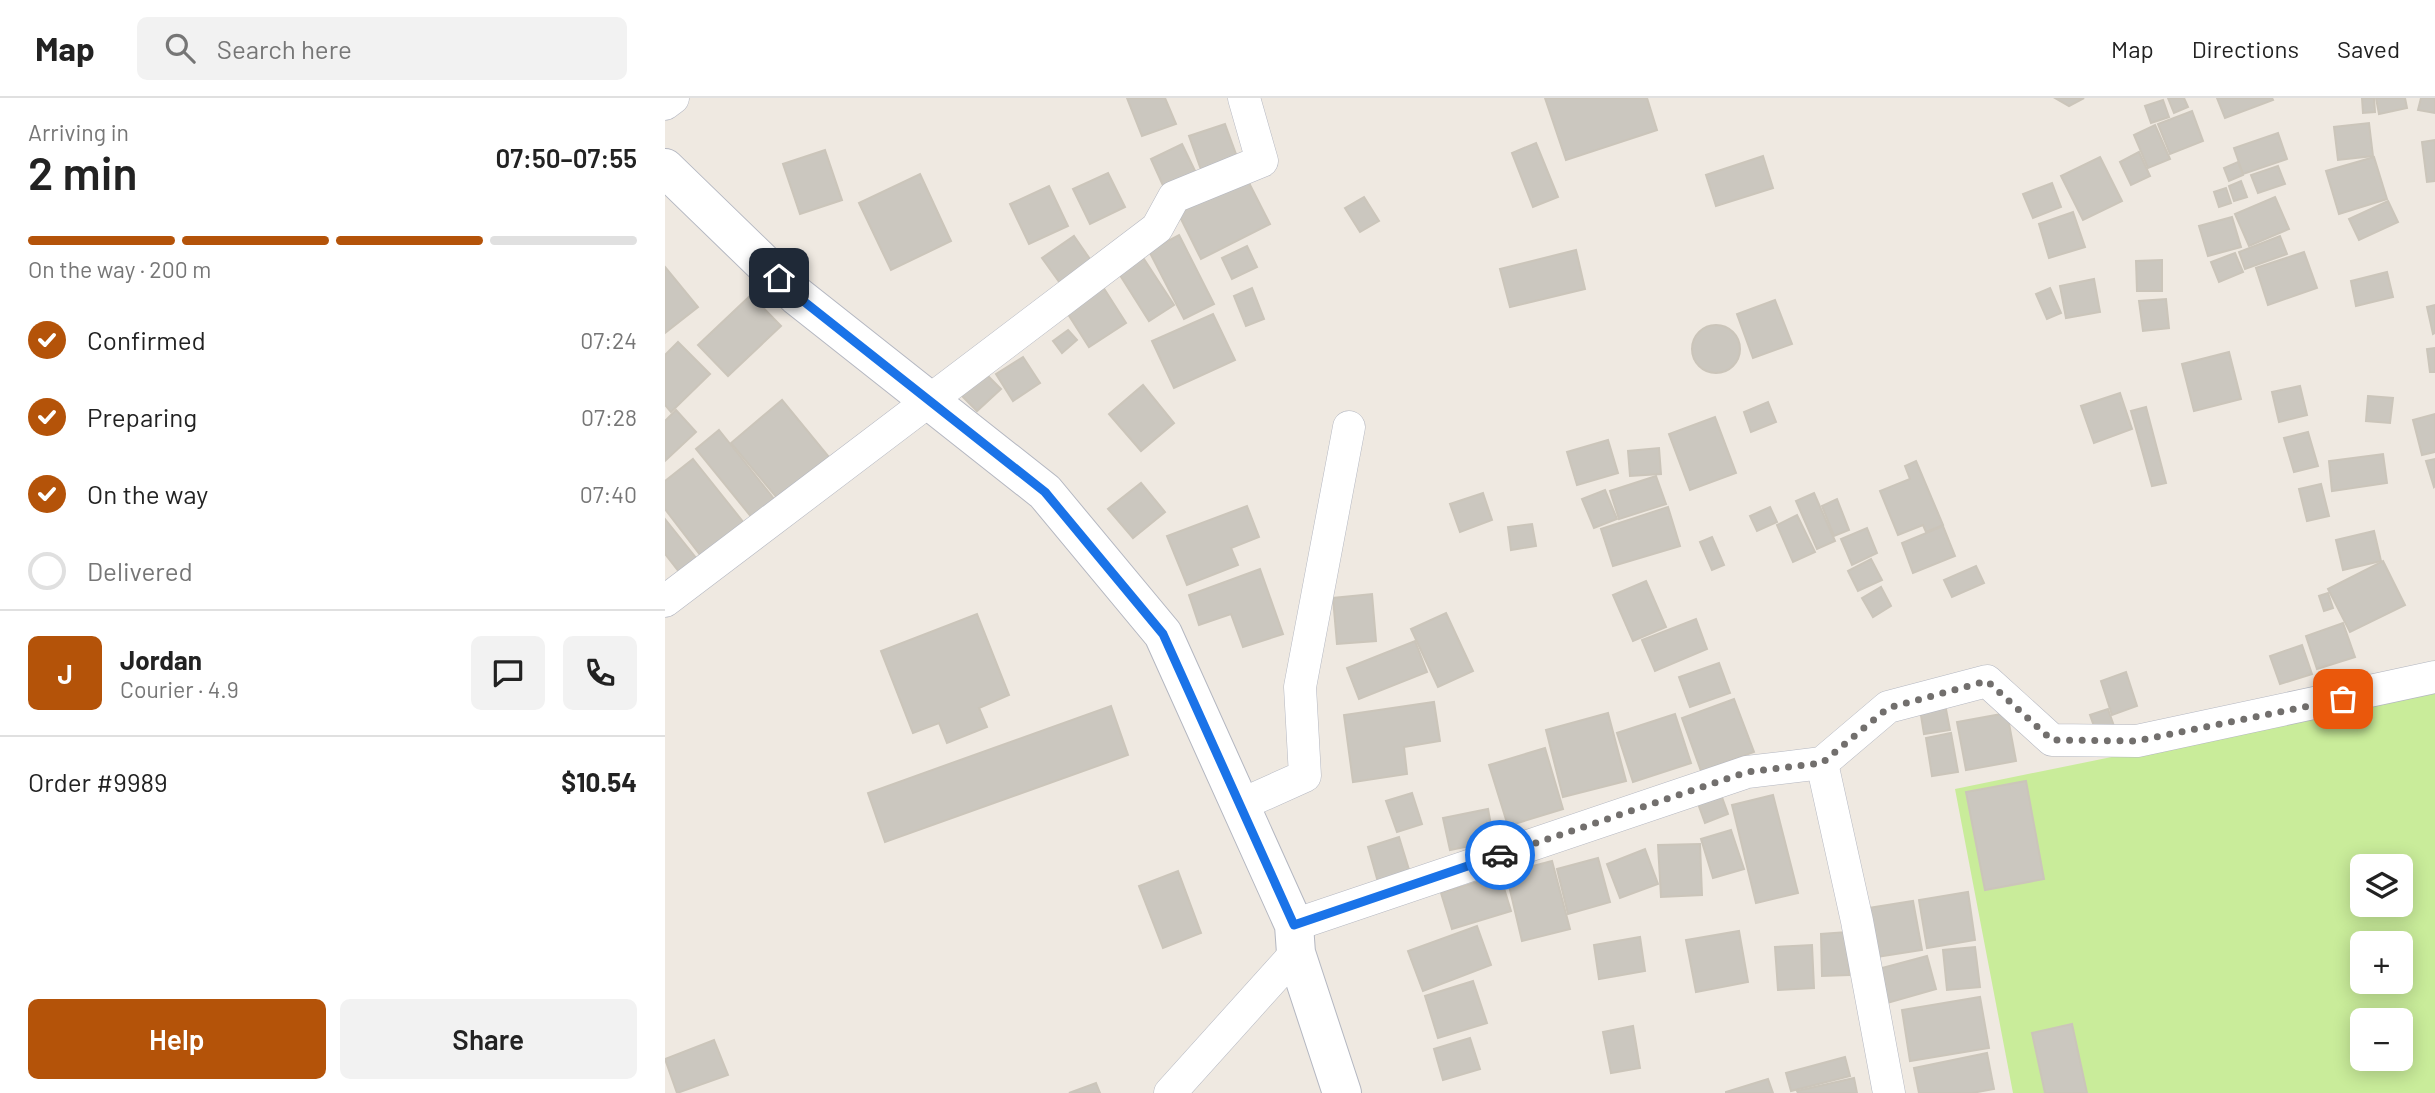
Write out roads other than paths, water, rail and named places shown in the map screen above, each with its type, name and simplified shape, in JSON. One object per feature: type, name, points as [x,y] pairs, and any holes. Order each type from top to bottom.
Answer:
[{"type":"street","points":[[665,104],[673,98]]},
{"type":"street","points":[[665,601],[1157,228],[1174,197],[1262,161],[1244,98]]},
{"type":"street","points":[[665,167],[797,296],[1045,492],[1163,634],[1240,805],[1295,939],[1342,1093]]},
{"type":"street","points":[[1240,805],[1304,776],[1300,687],[1349,427]]},
{"type":"street","points":[[1170,1093],[1295,939],[1747,772],[1822,763],[1888,708],[1987,681],[2052,740],[2137,741],[2435,677]]},
{"type":"street","points":[[1822,763],[1857,921],[1889,1093]]}]
